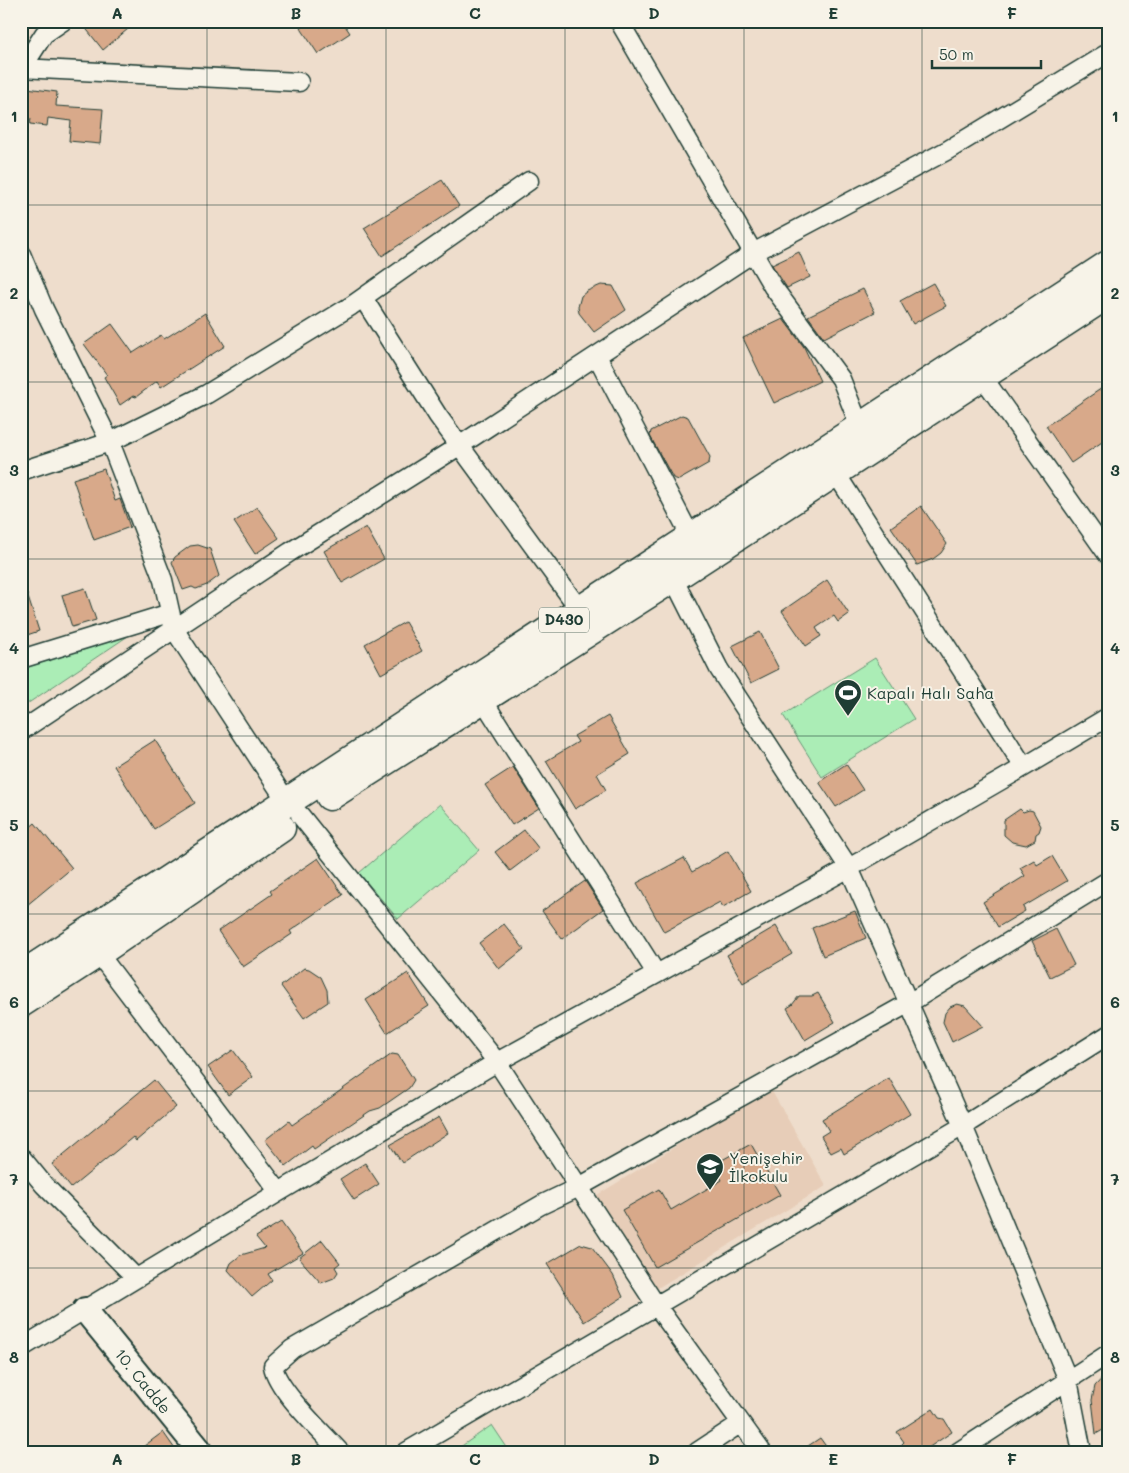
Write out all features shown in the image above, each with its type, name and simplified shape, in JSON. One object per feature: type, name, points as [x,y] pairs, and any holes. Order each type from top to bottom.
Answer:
[{"type":"highway","name":"D430","points":[[21,1003],[98,953],[294,809],[580,610],[1108,265]]},
{"type":"highway","name":"D430","points":[[21,976],[294,809],[483,700],[1108,294]]},
{"type":"street","points":[[21,69],[44,34],[63,21]]},
{"type":"street","points":[[619,21],[773,287],[841,379],[860,427]]},
{"type":"street","points":[[21,731],[172,621],[290,552],[459,446],[753,253],[948,150],[1108,53]]},
{"type":"street","points":[[21,69],[299,82]]},
{"type":"street","points":[[21,471],[110,442],[208,394],[363,298],[529,181]]},
{"type":"street","points":[[21,254],[44,309],[110,442],[163,580],[172,621],[294,809],[497,1062],[656,1305],[762,1452]]},
{"type":"street","points":[[363,298],[438,416],[580,610]]},
{"type":"street","points":[[597,356],[692,537]]},
{"type":"street","points":[[982,376],[1108,555]]},
{"type":"street","points":[[835,472],[1024,768]]},
{"type":"street","points":[[673,578],[719,669],[849,868],[963,1126],[1068,1380],[1082,1452]]},
{"type":"street","points":[[21,659],[172,621]]},
{"type":"street","points":[[483,700],[656,973]]},
{"type":"street","points":[[21,1348],[497,1062],[849,868],[1024,768],[1108,717]]},
{"type":"street","points":[[340,1452],[286,1391],[274,1374],[273,1366],[292,1349],[542,1205],[579,1187],[909,1004],[1108,881]]},
{"type":"street","points":[[98,953],[279,1192]]},
{"type":"street","points":[[406,1452],[963,1126],[1108,1035]]},
{"type":"street","points":[[21,1157],[44,1185],[136,1278]]},
{"type":"street","name":"10. Cadde","points":[[85,1310],[201,1452]]},
{"type":"street","points":[[958,1452],[1108,1354]]},
{"type":"street","points":[[696,1452],[741,1423]]},
{"type":"shaded area","name":"Yenişehir İlkokulu","points":[[770,1088],[826,1186],[651,1292],[594,1197]]},
{"type":"green space","points":[[128,636],[21,708],[21,669]]},
{"type":"green space","name":"Kapalı Halı Saha","points":[[875,658],[914,719],[822,777],[783,715]]},
{"type":"green space","points":[[440,804],[479,850],[398,919],[359,873]]},
{"type":"green space","points":[[492,1425],[510,1452],[453,1452]]},
{"type":"building","points":[[80,21],[122,21],[128,29],[103,50]]},
{"type":"building","points":[[309,21],[342,21],[350,33],[318,54],[300,27]]},
{"type":"building","points":[[27,88],[57,92],[56,106],[103,109],[100,144],[69,141],[71,121],[48,118],[47,126],[30,124],[31,119],[23,119]]},
{"type":"building","points":[[442,180],[459,206],[382,256],[364,228]]},
{"type":"building","points":[[799,252],[810,277],[787,288],[772,265]]},
{"type":"building","points":[[933,283],[946,306],[913,324],[900,301]]},
{"type":"building","points":[[601,285],[613,286],[626,310],[594,332],[579,313],[578,307],[581,296]]},
{"type":"building","points":[[863,289],[875,312],[824,338],[808,316]]},
{"type":"building","points":[[205,313],[225,346],[161,387],[157,381],[136,397],[133,396],[120,405],[104,377],[107,375],[84,344],[112,324],[133,353],[161,335],[164,339]]},
{"type":"building","points":[[783,319],[804,347],[820,381],[774,403],[743,338]]},
{"type":"building","points":[[1108,384],[1108,438],[1071,463],[1046,426]]},
{"type":"building","points":[[682,415],[688,417],[710,457],[709,463],[679,480],[673,478],[650,436],[651,431]]},
{"type":"building","points":[[104,469],[115,501],[120,499],[130,527],[94,540],[73,479]]},
{"type":"building","points":[[921,506],[947,544],[941,553],[933,559],[917,565],[891,527]]},
{"type":"building","points":[[257,507],[279,538],[255,554],[234,522]]},
{"type":"building","points":[[366,527],[384,559],[342,583],[324,551]]},
{"type":"building","points":[[198,545],[210,549],[219,576],[207,585],[196,589],[192,587],[183,590],[172,562],[175,557],[190,546]]},
{"type":"building","points":[[827,580],[849,614],[838,622],[834,616],[816,628],[821,636],[806,646],[782,611]]},
{"type":"building","points":[[21,585],[24,585],[39,631],[21,637]]},
{"type":"building","points":[[85,588],[96,620],[72,627],[62,595]]},
{"type":"building","points":[[405,622],[422,651],[381,674],[365,644]]},
{"type":"building","points":[[760,632],[779,669],[751,683],[732,646]]},
{"type":"building","points":[[608,716],[630,754],[597,774],[606,790],[575,809],[546,761],[578,742],[574,736]]},
{"type":"building","points":[[155,740],[195,803],[154,829],[114,766]]},
{"type":"building","points":[[846,764],[863,790],[836,807],[819,782]]},
{"type":"building","points":[[513,767],[539,808],[512,825],[485,785]]},
{"type":"building","points":[[1020,809],[1023,812],[1033,811],[1041,826],[1035,840],[1026,845],[1012,842],[1004,835],[1004,820]]},
{"type":"building","points":[[35,823],[72,868],[21,910],[21,835]]},
{"type":"building","points":[[524,830],[539,849],[510,871],[495,852]]},
{"type":"building","points":[[728,851],[751,891],[723,907],[720,902],[664,932],[637,883],[684,858],[692,872]]},
{"type":"building","points":[[1052,856],[1067,881],[1023,907],[1025,911],[998,927],[983,902],[1025,876],[1020,868],[1034,860],[1037,865]]},
{"type":"building","points":[[318,858],[343,895],[290,931],[292,934],[243,967],[218,931],[272,894],[270,891]]},
{"type":"building","points":[[585,881],[603,909],[562,939],[542,911]]},
{"type":"building","points":[[855,911],[866,938],[823,956],[812,928]]},
{"type":"building","points":[[504,924],[524,949],[499,969],[479,943]]},
{"type":"building","points":[[776,926],[792,954],[743,983],[727,955]]},
{"type":"building","points":[[1056,929],[1074,965],[1050,977],[1032,941]]},
{"type":"building","points":[[304,968],[321,977],[327,990],[328,1002],[304,1018],[281,986]]},
{"type":"building","points":[[408,973],[429,1006],[387,1033],[366,1000]]},
{"type":"building","points":[[818,993],[835,1022],[805,1040],[787,1008],[799,996],[812,996]]},
{"type":"building","points":[[957,1004],[965,1006],[983,1026],[952,1042],[943,1022],[945,1013],[950,1007]]},
{"type":"building","points":[[233,1050],[253,1077],[228,1095],[208,1067]]},
{"type":"building","points":[[392,1054],[398,1055],[414,1080],[409,1088],[380,1108],[370,1111],[314,1149],[312,1146],[286,1166],[265,1140],[289,1121],[292,1125]]},
{"type":"building","points":[[889,1078],[910,1114],[844,1154],[841,1148],[831,1153],[821,1136],[829,1131],[822,1119]]},
{"type":"building","points":[[154,1080],[176,1107],[136,1141],[133,1137],[71,1188],[52,1164]]},
{"type":"building","points":[[439,1117],[448,1133],[402,1163],[390,1145]]},
{"type":"building","points":[[751,1144],[780,1195],[655,1267],[622,1210],[659,1189],[671,1210],[722,1180],[713,1165]]},
{"type":"building","points":[[365,1163],[379,1184],[354,1200],[340,1179]]},
{"type":"building","points":[[281,1222],[303,1253],[268,1274],[272,1280],[252,1297],[228,1270],[231,1263],[241,1255],[265,1248],[256,1237]]},
{"type":"building","points":[[322,1240],[340,1263],[335,1267],[338,1272],[334,1278],[321,1283],[299,1258]]},
{"type":"building","points":[[581,1244],[592,1247],[613,1275],[623,1297],[584,1322],[547,1264]]},
{"type":"building","points":[[1108,1372],[1108,1427],[1096,1434],[1092,1400],[1095,1386]]},
{"type":"building","points":[[933,1409],[939,1418],[944,1419],[952,1432],[922,1452],[906,1452],[901,1445],[904,1442],[897,1432]]},
{"type":"building","points":[[163,1432],[177,1452],[136,1452]]},
{"type":"building","points":[[820,1438],[830,1452],[799,1452]]},
{"type":"place","name":"Kapalı Halı Saha","points":[[848,717]]},
{"type":"place","name":"Yenişehir İlkokulu","points":[[710,1191]]}]
